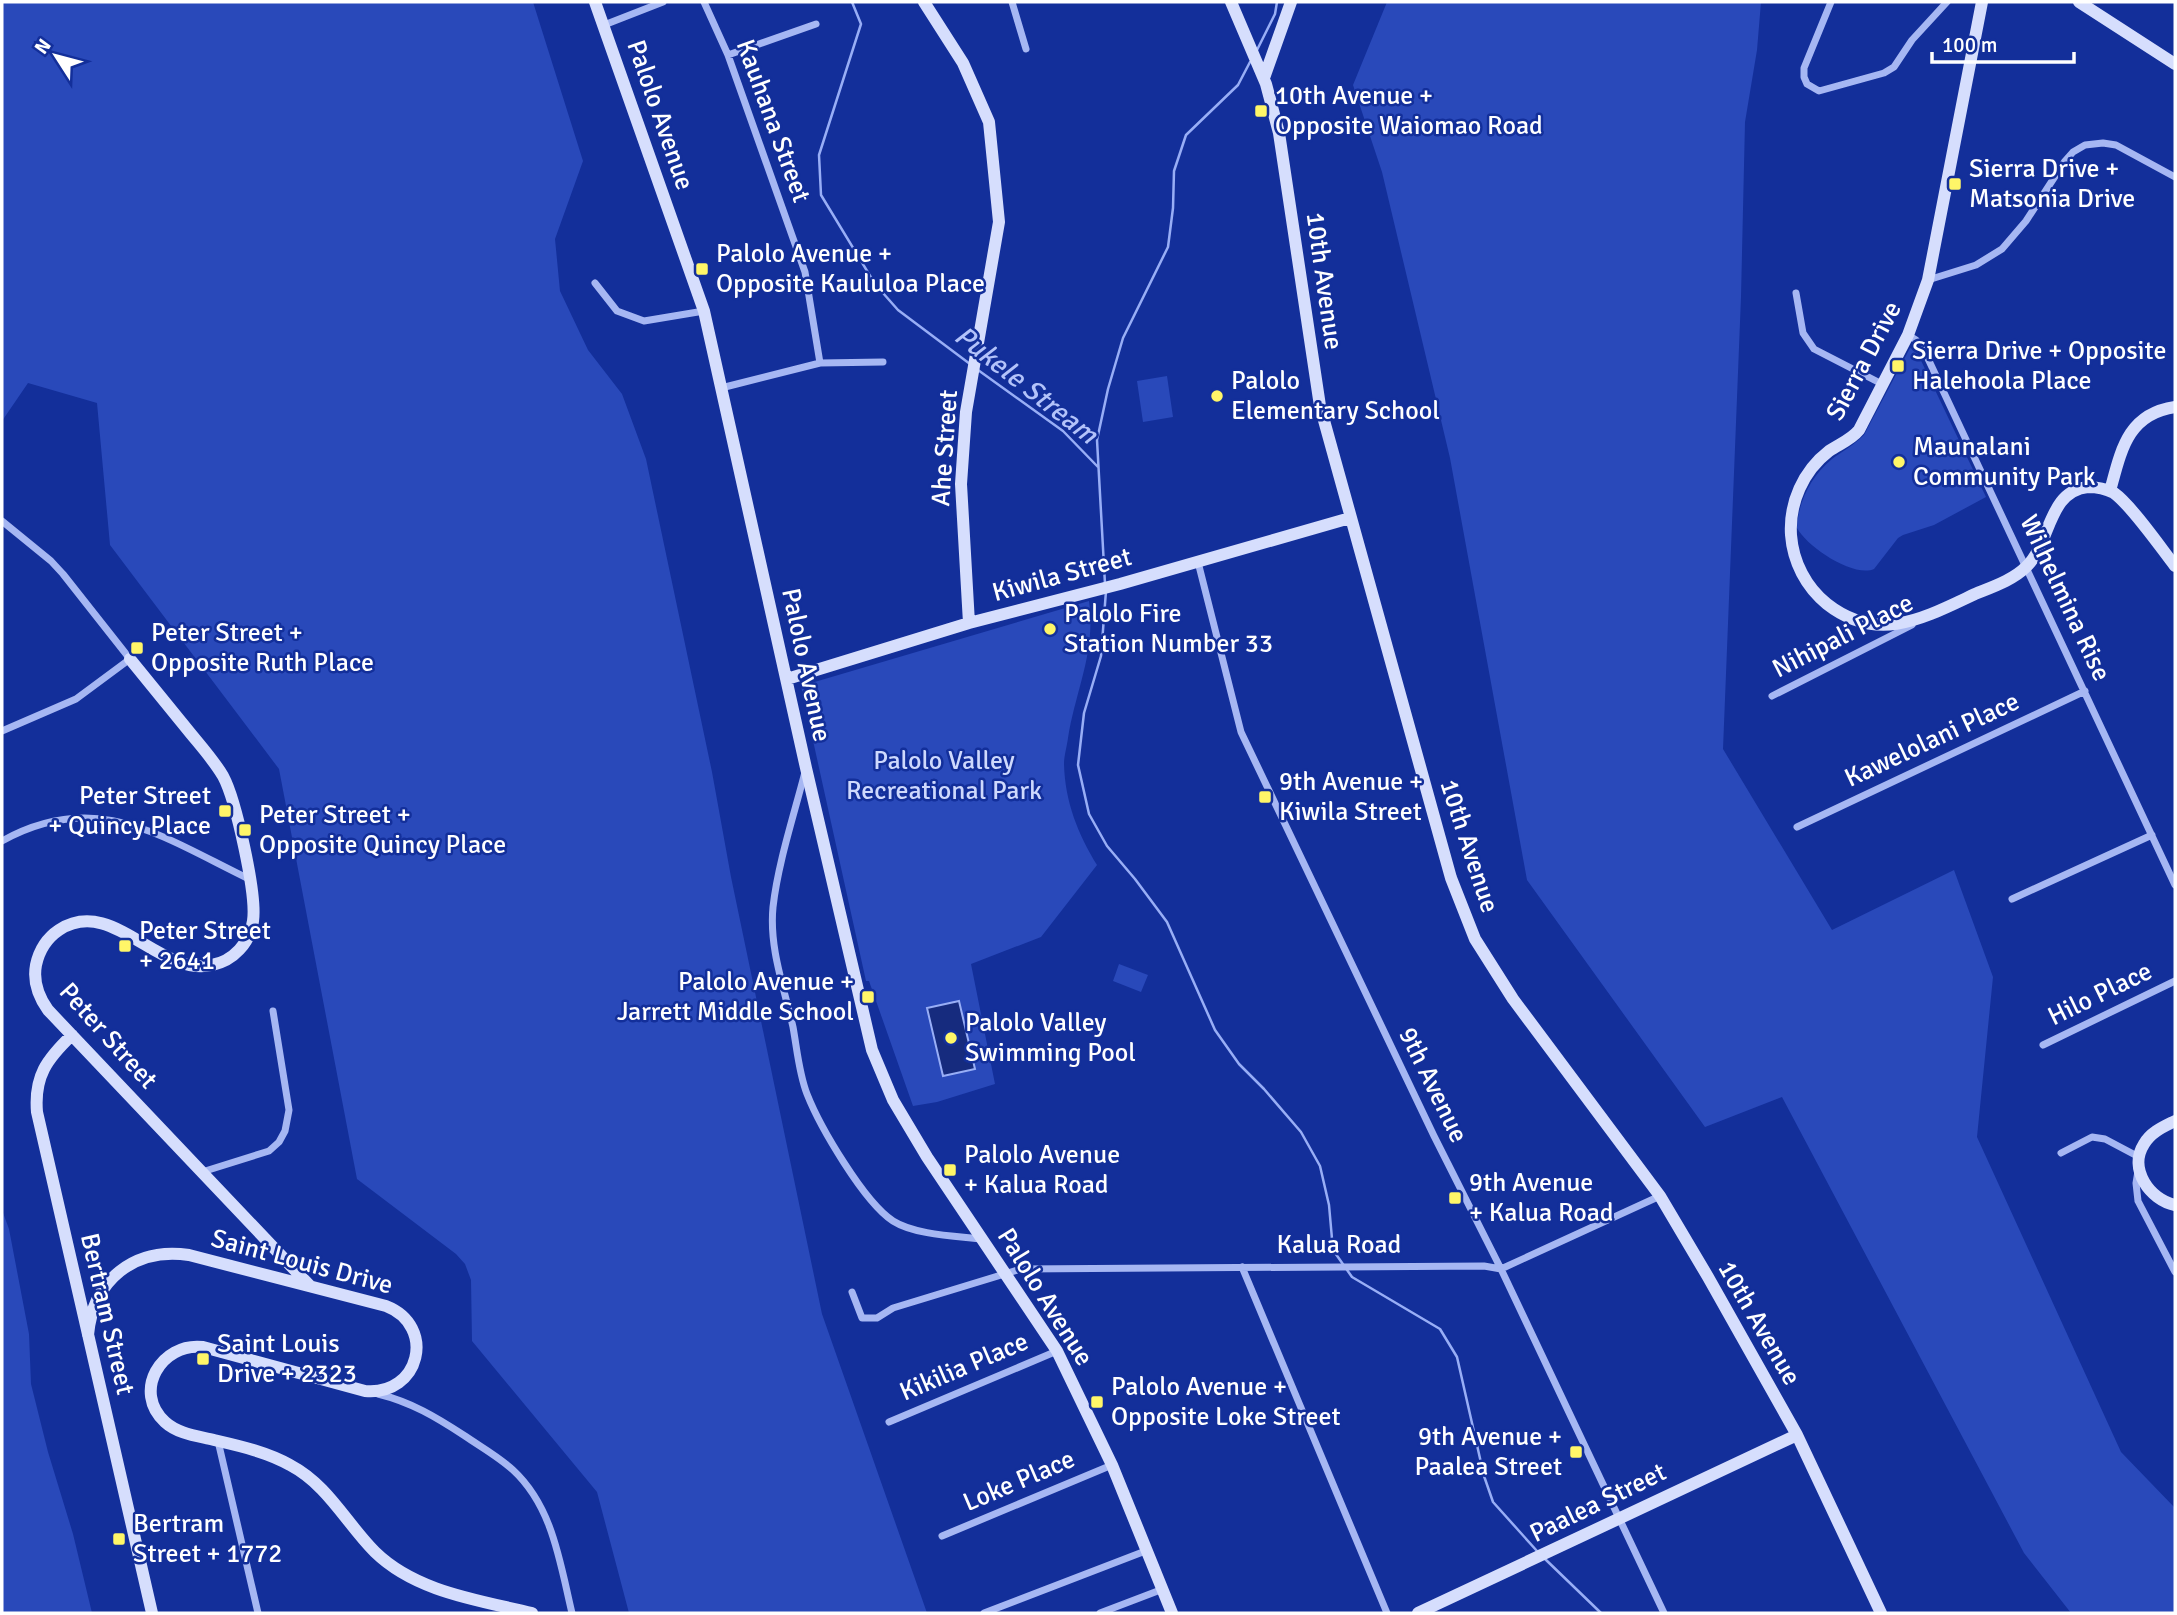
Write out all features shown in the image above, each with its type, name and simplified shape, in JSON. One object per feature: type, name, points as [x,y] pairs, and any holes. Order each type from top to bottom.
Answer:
[{"type":"street","name":"Palolo Avenue","points":[[595,2],[704,311],[872,1051],[901,1115],[1056,1351],[1112,1465],[1172,1613]]},
{"type":"street","points":[[604,25],[663,2]]},
{"type":"street","name":"Kauhana Street","points":[[704,2],[728,55],[805,272],[820,363]]},
{"type":"street","name":"Ahe Street","points":[[924,2],[963,62],[989,122],[999,222],[966,412],[961,484],[969,623]]},
{"type":"street","points":[[1012,2],[1026,49]]},
{"type":"street","name":"10th Avenue","points":[[1231,2],[1264,78],[1279,133],[1320,407],[1451,878],[1475,939],[1513,999],[1660,1196],[1797,1434],[1881,1613]]},
{"type":"street","points":[[1264,78],[1291,2]]},
{"type":"street","points":[[1831,2],[1804,71],[1807,84],[1819,91],[1884,73],[1894,67],[1912,40],[1947,2]]},
{"type":"street","name":"Sierra Drive","points":[[1982,2],[1928,280],[1908,335],[1856,434],[1822,457],[1801,484],[1791,517],[1794,552],[1802,574],[1815,593],[1833,609],[1865,623],[1889,625],[1912,622],[2014,576],[2025,568],[2036,555],[2056,509],[2064,498],[2090,487],[2110,491]]},
{"type":"street","points":[[2079,2],[2175,65]]},
{"type":"street","points":[[728,55],[816,24]]},
{"type":"street","points":[[1250,46],[1276,44]]},
{"type":"street","points":[[1928,280],[1976,265],[2002,249],[2026,221],[2065,161],[2085,145],[2116,145],[2175,177]]},
{"type":"street","points":[[595,284],[617,311],[644,321],[704,311]]},
{"type":"street","points":[[1796,293],[1803,333],[1810,344],[1820,353],[1882,384]]},
{"type":"street","name":"Wilhelmina Rise","points":[[1908,335],[1923,348],[2175,886]]},
{"type":"street","points":[[721,388],[820,363],[883,362]]},
{"type":"street","points":[[2175,407],[2156,412],[2134,428],[2120,453],[2110,491],[2122,500],[2175,566]]},
{"type":"street","name":"Kiwila Street","points":[[787,679],[969,623],[1120,584],[1350,518]]},
{"type":"street","name":"Peter Street","points":[[2,521],[51,561],[222,774],[234,803],[254,914],[251,929],[239,950],[220,963],[197,966],[181,963],[99,922],[74,923],[53,935],[42,948],[36,963],[36,988],[48,1010],[310,1286]]},
{"type":"street","name":"9th Avenue","points":[[1198,562],[1241,732],[1664,1613]]},
{"type":"street","name":"Nihipali Place","points":[[1772,696],[1934,614]]},
{"type":"street","points":[[2,731],[75,699],[130,659]]},
{"type":"street","name":"Kawelolani Place","points":[[1797,827],[2085,691]]},
{"type":"street","points":[[806,768],[778,878],[773,907],[772,940],[807,1093],[829,1138],[851,1173],[878,1208],[894,1222],[916,1230],[982,1239]]},
{"type":"street","points":[[2,841],[39,824],[59,819],[102,818],[143,828],[249,879]]},
{"type":"street","points":[[2012,899],[2152,835]]},
{"type":"street","name":"Hilo Place","points":[[2043,1045],[2175,981]]},
{"type":"street","points":[[202,1172],[269,1151],[279,1142],[285,1131],[289,1110],[273,1011]]},
{"type":"street","name":"Bertram Street","points":[[72,1035],[47,1062],[38,1081],[37,1112],[152,1613]]},
{"type":"street","points":[[2175,1121],[2155,1131],[2144,1143],[2136,1183],[2138,1201],[2175,1272]]},
{"type":"street","points":[[2061,1153],[2092,1137],[2105,1139],[2139,1160]]},
{"type":"street","points":[[2139,1160],[2141,1177],[2146,1185],[2159,1198],[2175,1205]]},
{"type":"street","name":"Kalua Road","points":[[852,1292],[862,1318],[877,1318],[893,1308],[1021,1269],[1483,1266],[1501,1269],[1660,1196]]},
{"type":"street","name":"Saint Louis Drive","points":[[88,1335],[92,1311],[111,1279],[130,1264],[153,1255],[177,1253],[397,1311],[411,1325],[416,1351],[407,1375],[385,1390],[359,1389],[203,1348],[190,1347],[177,1351],[161,1363],[154,1374],[152,1394],[155,1407],[162,1419],[184,1433],[271,1455],[291,1465],[327,1494],[376,1553],[412,1579],[432,1587],[532,1613]]},
{"type":"street","points":[[1242,1267],[1387,1613]]},
{"type":"street","name":"Kikilia Place","points":[[889,1422],[1056,1351]]},
{"type":"street","points":[[359,1389],[417,1406],[514,1471],[527,1486],[547,1519],[572,1613]]},
{"type":"street","name":"Paalea Street","points":[[1418,1613],[1797,1434]]},
{"type":"street","points":[[218,1441],[257,1613]]},
{"type":"street","name":"Loke Place","points":[[942,1536],[1112,1465]]},
{"type":"street","points":[[984,1613],[1148,1550]]},
{"type":"street","points":[[1100,1613],[1163,1589]]},
{"type":"green space","points":[[2,2],[533,2],[583,161],[555,239],[560,291],[588,350],[622,394],[646,459],[822,1314],[927,1613],[629,1613],[597,1492],[472,1341],[471,1280],[465,1264],[456,1254],[357,1179],[279,769],[110,545],[97,403],[28,383],[2,421]]},
{"type":"green space","points":[[1387,2],[1761,2],[1757,50],[1745,122],[1741,297],[1723,749],[1832,930],[1954,870],[1993,977],[1977,1137],[2121,1452],[2175,1508],[2175,1613],[2071,1613],[2024,1553],[1782,1097],[1705,1127],[1527,880],[1450,458],[1382,172],[1353,85]]},
{"type":"green space","name":"Maunalani Community Park","points":[[1910,348],[1916,350],[1986,497],[1934,525],[1898,538],[1874,569],[1855,569],[1820,552],[1802,536],[1797,528],[1800,509],[1807,490],[1818,473],[1864,435]]},
{"type":"green space","points":[[1167,376],[1173,417],[1143,422],[1137,381]]},
{"type":"green space","name":"Palolo Valley Recreational Park","points":[[1089,601],[1088,654],[1071,720],[1064,764],[1074,817],[1097,865],[1041,937],[971,964],[995,1084],[937,1102],[913,1106],[869,981],[866,981],[801,686]]},
{"type":"green space","points":[[1119,964],[1148,975],[1141,992],[1113,981]]},
{"type":"green space","points":[[2,1210],[9,1229],[29,1334],[31,1384],[92,1613],[2,1613]]},
{"type":"shaded area","name":"Palolo Valley Swimming Pool","points":[[959,1001],[975,1069],[943,1076],[927,1008]]},
{"type":"waterway","name":"Pukele Stream","points":[[852,2],[861,24],[819,155],[821,195],[875,284],[898,310],[970,364]]},
{"type":"waterway","points":[[1257,50],[1275,14],[1277,2]]},
{"type":"waterway","points":[[1105,584],[1097,440],[1108,389],[1123,338],[1168,247],[1174,171],[1186,135],[1238,85],[1250,62]]},
{"type":"waterway","name":"Pukele Stream","points":[[978,370],[1063,431],[1098,467]]},
{"type":"waterway","points":[[1106,591],[1101,656],[1084,713],[1078,765],[1089,814],[1107,846],[1167,922],[1215,1030],[1239,1064],[1301,1132],[1320,1166],[1329,1205],[1333,1250],[1352,1277],[1440,1329],[1457,1357],[1484,1476],[1493,1502],[1537,1551]]},
{"type":"waterway","points":[[1544,1558],[1601,1613]]},
{"type":"place","name":"10th Avenue + Opposite Waiomao Road","points":[[1261,111]]},
{"type":"place","name":"Sierra Drive + Matsonia Drive","points":[[1955,184]]},
{"type":"place","name":"Palolo Avenue + Opposite Kaululoa Place","points":[[702,269]]},
{"type":"place","name":"Sierra Drive + Opposite Halehoola Place","points":[[1898,366]]},
{"type":"place","name":"Palolo Elementary School","points":[[1217,396]]},
{"type":"place","name":"Maunalani Community Park","points":[[1899,462]]},
{"type":"place","name":"Palolo Fire Station Number 33","points":[[1050,629]]},
{"type":"place","name":"Peter Street + Opposite Ruth Place","points":[[137,648]]},
{"type":"place","name":"9th Avenue + Kiwila Street","points":[[1265,797]]},
{"type":"place","name":"Peter Street + Quincy Place","points":[[225,811]]},
{"type":"place","name":"Peter Street + Opposite Quincy Place","points":[[245,830]]},
{"type":"place","name":"Peter Street + 2641","points":[[125,946]]},
{"type":"place","name":"Palolo Avenue + Jarrett Middle School","points":[[868,997]]},
{"type":"place","name":"Palolo Valley Swimming Pool","points":[[951,1038]]},
{"type":"place","name":"Palolo Avenue + Kalua Road","points":[[950,1170]]},
{"type":"place","name":"9th Avenue + Kalua Road","points":[[1455,1198]]},
{"type":"place","name":"Saint Louis Drive + 2323","points":[[203,1359]]},
{"type":"place","name":"Palolo Avenue + Opposite Loke Street","points":[[1097,1402]]},
{"type":"place","name":"9th Avenue + Paalea Street","points":[[1576,1452]]},
{"type":"place","name":"Bertram Street + 1772","points":[[119,1539]]}]
